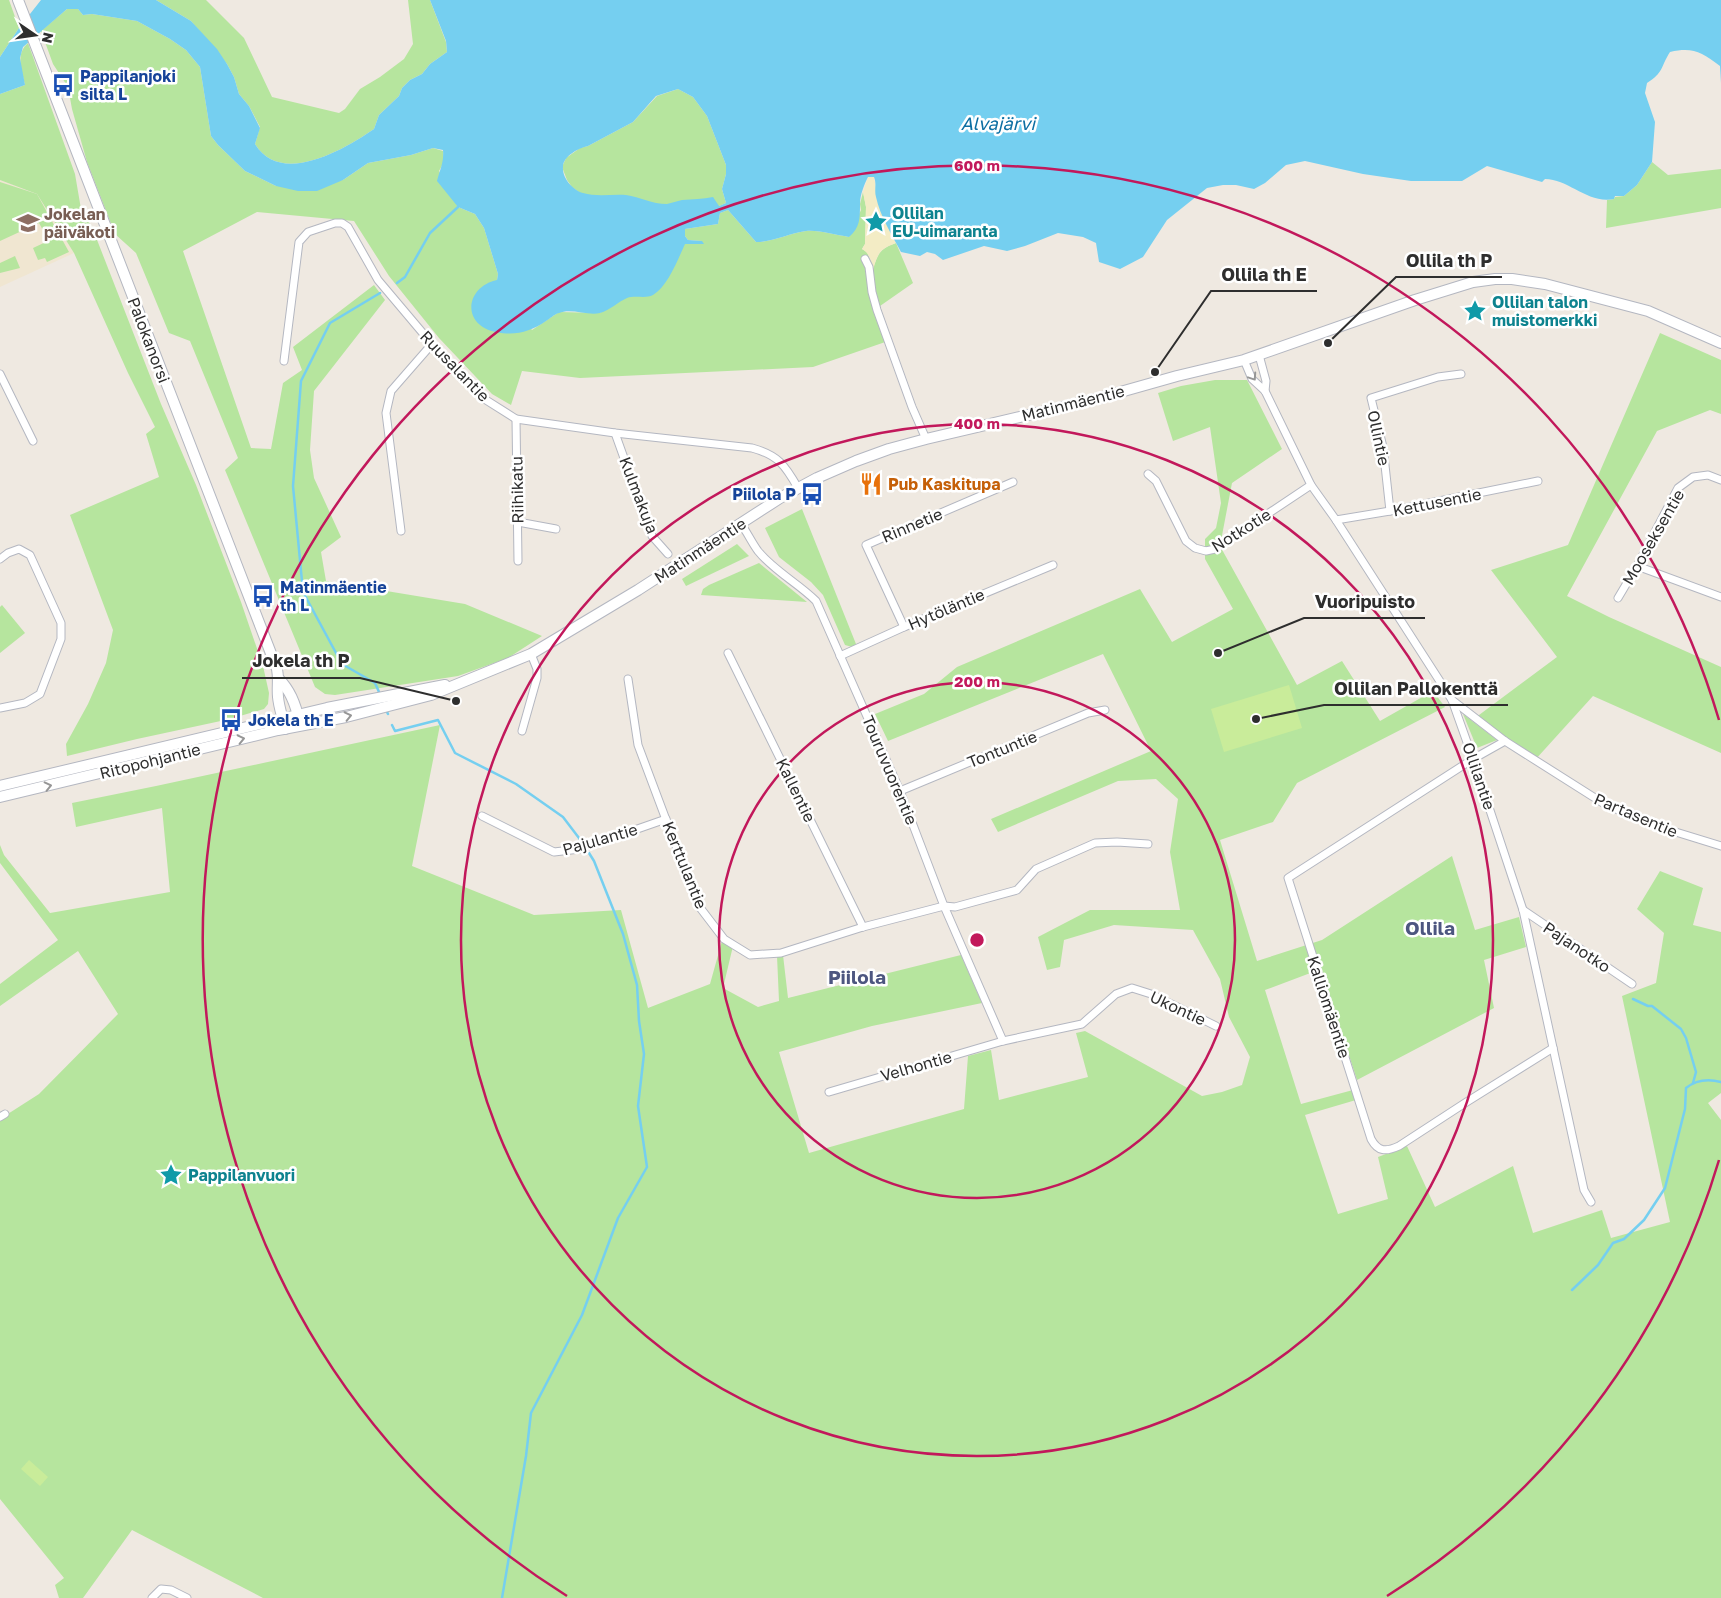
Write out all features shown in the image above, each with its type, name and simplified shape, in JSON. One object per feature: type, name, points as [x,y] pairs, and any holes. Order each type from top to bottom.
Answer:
[{"type":"main road","name":"Palokanorsi","points":[[18,0],[280,679],[292,697],[300,726]]},
{"type":"main road","name":"Matinmäentie","points":[[300,726],[431,695],[531,654],[638,590],[798,488],[856,461],[889,449],[926,439],[1092,400],[1177,376],[1244,360],[1473,282],[1495,279],[1531,281],[1545,284],[1648,311],[1721,344]]},
{"type":"main road","name":"Palokanorsi","points":[[280,679],[278,696],[285,729]]},
{"type":"main road","name":"Matinmäentie","points":[[298,715],[390,694],[463,682]]},
{"type":"main road","name":"Ritopohjantie","points":[[0,786],[298,715]]},
{"type":"main road","name":"Ritopohjantie","points":[[0,797],[300,726]]},
{"type":"street","name":"Ruusalantie","points":[[284,361],[299,242],[308,232],[335,222],[342,223],[348,228],[378,280],[432,344],[486,400],[516,419],[752,448],[768,452],[784,464],[798,488]]},
{"type":"street","points":[[865,259],[869,267],[872,292],[877,310],[926,439]]},
{"type":"street","points":[[401,531],[386,413],[391,390],[432,344]]},
{"type":"street","name":"Ollilantie","points":[[1259,355],[1266,381],[1266,391]]},
{"type":"street","name":"Ollilantie","points":[[1244,360],[1252,379],[1266,391],[1311,485],[1336,520],[1452,700],[1474,758],[1523,910],[1584,1190],[1591,1202]]},
{"type":"street","points":[[0,374],[33,441]]},
{"type":"street","name":"Ollintie","points":[[1390,511],[1384,447],[1371,398],[1438,377],[1461,374]]},
{"type":"street","name":"Riihikatu","points":[[516,419],[518,561]]},
{"type":"street","name":"Kulmakuja","points":[[615,432],[652,536],[668,554]]},
{"type":"street","name":"Notkotie","points":[[1148,474],[1156,481],[1186,541],[1195,548],[1206,551],[1216,549],[1311,485]]},
{"type":"street","name":"Mooseksentie","points":[[1618,598],[1678,488],[1694,477],[1708,475],[1721,480]]},
{"type":"street","name":"Kettusentie","points":[[1336,520],[1538,481]]},
{"type":"street","name":"Rinnetie","points":[[904,627],[866,545],[1013,482]]},
{"type":"street","points":[[518,522],[556,529]]},
{"type":"street","name":"Touruvuorentie","points":[[741,524],[758,550],[772,565],[804,589],[816,601],[900,791],[944,906],[1003,1041]]},
{"type":"street","points":[[0,559],[8,553],[19,550],[30,555],[60,624],[61,639],[40,694],[25,703],[0,708]]},
{"type":"street","name":"Hytöläntie","points":[[840,656],[904,627],[1053,565]]},
{"type":"street","points":[[1637,566],[1721,597]]},
{"type":"street","name":"Kallentie","points":[[728,653],[863,927]]},
{"type":"street","points":[[522,731],[537,678],[537,669],[531,654]]},
{"type":"street","name":"Kerttulantie","points":[[628,679],[638,745],[698,905],[724,939],[750,955],[781,953],[863,927],[944,906],[955,907],[1017,890],[1036,868],[1095,843],[1148,844]]},
{"type":"street","name":"Partasentie","points":[[1452,700],[1505,741],[1606,805],[1666,830],[1721,846]]},
{"type":"street","name":"Tontuntie","points":[[900,791],[1088,713],[1105,710]]},
{"type":"street","points":[[1474,758],[1505,741]]},
{"type":"street","name":"Kalliomäentie","points":[[1474,758],[1288,878],[1374,1146],[1381,1150],[1390,1150],[1399,1146],[1553,1048]]},
{"type":"street","name":"Pajulantie","points":[[482,816],[554,852],[580,849],[666,819]]},
{"type":"street","name":"Pajanotko","points":[[1523,910],[1632,984]]},
{"type":"street","name":"Ukontie","points":[[1003,1041],[1082,1024],[1116,994],[1132,988],[1151,994],[1216,1026]]},
{"type":"street","name":"Velhontie","points":[[829,1092],[1003,1041]]},
{"type":"street","points":[[152,1598],[161,1589],[171,1590],[187,1598]]},
{"type":"shaded area","name":"Jokelan päiväkoti","points":[[0,180],[37,194],[74,253],[0,287]]},
{"type":"green space","points":[[0,0],[9,0],[19,28],[0,57]]},
{"type":"green space","points":[[156,0],[206,0],[244,38],[272,97],[339,113],[345,109],[360,89],[404,59],[413,44],[408,0],[430,0],[446,42],[447,52],[430,64],[422,74],[410,80],[402,88],[399,96],[379,115],[374,129],[362,137],[330,154],[313,160],[280,163],[266,157],[255,144],[260,127],[249,106],[239,94],[234,77],[227,64],[191,21]]},
{"type":"green space","points":[[67,9],[78,9],[83,15],[92,14],[137,21],[186,50],[200,67],[211,136],[245,171],[276,186],[343,180],[368,163],[411,155],[433,148],[443,151],[444,162],[439,171],[458,207],[475,214],[484,228],[498,274],[497,280],[532,330],[559,312],[600,313],[683,243],[702,241],[688,240],[685,236],[685,229],[718,224],[720,213],[728,210],[756,242],[769,241],[806,231],[849,237],[861,210],[860,204],[863,192],[866,207],[865,244],[862,249],[867,252],[873,268],[881,252],[886,247],[896,243],[913,283],[880,306],[891,340],[813,367],[580,378],[522,371],[511,405],[492,394],[439,338],[389,276],[354,221],[257,212],[183,251],[251,448],[271,449],[283,383],[302,370],[293,347],[374,285],[385,300],[314,391],[310,450],[314,478],[341,537],[321,552],[326,581],[465,604],[542,636],[508,658],[458,676],[335,695],[325,694],[315,687],[225,470],[238,458],[190,341],[169,333],[136,253],[115,234],[87,162],[72,109],[68,87],[53,64],[41,31]]},
{"type":"green space","points":[[28,43],[75,174],[81,209],[92,227],[161,404],[196,485],[241,602],[263,666],[269,693],[268,704],[264,709],[230,719],[67,756],[66,744],[88,704],[106,663],[113,630],[70,515],[159,477],[146,434],[155,427],[128,373],[74,253],[37,194],[0,180],[0,94],[25,85],[21,68],[21,57],[24,47]]},
{"type":"green space","points":[[678,89],[693,97],[707,116],[726,165],[722,189],[726,203],[719,206],[695,206],[592,202],[572,187],[562,167],[566,158],[580,148],[588,146],[633,122],[657,96]]},
{"type":"green space","points":[[1652,162],[1668,175],[1721,169],[1721,208],[1606,228],[1607,200],[1624,196],[1637,185]]},
{"type":"green space","points":[[0,182],[37,194],[69,252],[47,262],[45,258],[38,260],[33,248],[48,241],[48,235],[39,223],[0,241]]},
{"type":"green space","points":[[15,256],[20,268],[0,273],[0,263]]},
{"type":"green space","points":[[1660,333],[1721,360],[1721,414],[1710,410],[1657,431],[1567,596],[1721,667],[1721,753],[1593,696],[1535,760],[1475,718],[1557,657],[1491,570],[1568,545]]},
{"type":"green space","points":[[1215,380],[1247,380],[1282,449],[1232,483],[1220,546],[1297,685],[1342,661],[1380,721],[1433,691],[1445,707],[1297,783],[1273,822],[1220,840],[1257,961],[1322,940],[1452,856],[1475,930],[1519,917],[1526,947],[1484,960],[1494,1008],[1357,1080],[1321,969],[1265,990],[1301,1104],[1353,1090],[1356,1100],[1305,1115],[1338,1214],[1388,1199],[1378,1157],[1407,1146],[1435,1207],[1513,1166],[1533,1233],[1602,1210],[1611,1238],[1670,1222],[1622,996],[1656,983],[1664,933],[1637,909],[1660,871],[1703,888],[1693,925],[1721,932],[1721,1093],[1708,1103],[1721,1120],[1721,1598],[263,1598],[132,1530],[83,1598],[59,1598],[55,1585],[64,1578],[0,1499],[0,1119],[39,1094],[118,1014],[78,951],[0,1006],[0,984],[58,940],[0,863],[0,845],[4,855],[50,913],[170,892],[162,808],[76,827],[72,803],[440,725],[412,866],[534,915],[621,910],[648,1008],[710,984],[722,941],[733,946],[723,988],[758,1007],[779,1001],[777,956],[783,955],[788,998],[961,955],[982,1003],[872,1026],[779,1052],[809,1153],[964,1109],[968,1056],[991,1050],[999,1100],[1088,1077],[1076,1033],[1085,1031],[1202,1096],[1242,1085],[1250,1057],[1229,1017],[1220,979],[1193,930],[1114,925],[1064,940],[1060,967],[1047,970],[1038,937],[1090,910],[1180,910],[1170,852],[1178,799],[1156,779],[1118,781],[998,832],[991,819],[1151,751],[1103,654],[888,741],[875,714],[924,694],[957,667],[1140,589],[1172,642],[1233,609],[1205,559],[1205,539],[1216,528],[1221,503],[1210,427],[1173,441],[1158,393],[1181,386]]},
{"type":"green space","points":[[802,509],[856,644],[852,647],[845,645],[823,595],[811,582],[779,557],[765,528]]},
{"type":"green space","points":[[737,544],[749,556],[686,586],[682,579]]},
{"type":"green space","points":[[759,563],[807,602],[701,595],[703,589],[709,585]]},
{"type":"green space","points":[[2,605],[25,633],[0,653],[0,607]]},
{"type":"green space","points":[[1289,685],[1302,728],[1224,752],[1211,709]]},
{"type":"green space","points":[[1463,714],[1497,740],[1477,748]]},
{"type":"green space","points":[[29,1460],[48,1477],[40,1486],[21,1469]]},
{"type":"sand","name":"Ollilan EU-uimaranta","points":[[868,177],[874,177],[890,232],[896,243],[880,252],[873,270],[870,258],[862,249],[865,244],[866,207],[863,192]]},
{"type":"water","name":"Alvajärvi","points":[[41,0],[156,0],[191,21],[217,49],[234,77],[239,94],[249,106],[260,128],[255,144],[266,157],[280,163],[313,160],[330,154],[362,137],[374,129],[379,115],[399,96],[402,88],[410,80],[422,74],[430,64],[447,52],[446,41],[430,0],[1721,0],[1721,83],[1720,66],[1707,57],[1685,50],[1670,52],[1659,73],[1647,83],[1645,93],[1655,122],[1652,162],[1637,185],[1624,196],[1615,196],[1614,199],[1604,200],[1595,198],[1554,180],[1545,179],[1542,182],[1487,166],[1462,181],[1411,181],[1363,174],[1305,161],[1286,165],[1265,183],[1254,189],[1236,185],[1207,188],[1167,220],[1143,257],[1120,269],[1099,262],[1096,243],[1083,237],[1058,233],[1007,251],[984,246],[943,260],[935,254],[927,252],[920,256],[901,252],[880,211],[875,194],[874,177],[868,177],[861,197],[859,222],[853,234],[849,237],[806,231],[769,241],[756,242],[728,210],[720,213],[718,224],[685,229],[685,236],[688,240],[702,241],[704,244],[685,244],[668,279],[653,295],[627,298],[607,310],[595,314],[564,312],[555,314],[540,325],[510,334],[485,328],[477,322],[472,314],[473,298],[478,290],[486,284],[497,280],[498,274],[484,228],[475,214],[458,207],[437,181],[443,150],[433,148],[411,155],[368,163],[343,180],[317,191],[298,191],[276,186],[245,171],[211,136],[200,67],[186,50],[170,39],[137,21],[92,14],[83,15],[78,9],[67,9],[23,47],[20,58],[25,85],[0,94],[0,57],[19,28]],"holes":[[[678,89],[693,97],[707,116],[726,165],[722,189],[726,203],[719,206],[713,197],[682,200],[667,204],[626,195],[588,194],[576,189],[566,179],[563,167],[569,156],[633,122],[656,96]]]},
{"type":"waterway","points":[[397,283],[405,277],[430,233],[458,207]]},
{"type":"waterway","points":[[379,692],[375,683],[342,664],[303,592],[293,486],[301,381],[330,323],[380,293]]},
{"type":"waterway","points":[[392,725],[395,731],[438,720],[455,753],[516,784],[563,817],[582,842]]},
{"type":"waterway","points":[[502,1598],[526,1456],[531,1413],[582,1315],[618,1218],[647,1167],[638,1106],[644,1054],[639,1021],[637,985],[623,934],[594,861],[589,853]]},
{"type":"waterway","points":[[1633,999],[1652,1006],[1681,1029],[1686,1038],[1696,1072],[1693,1083]]},
{"type":"waterway","points":[[1572,1290],[1598,1265],[1613,1243],[1624,1239],[1644,1220],[1665,1188],[1685,1109],[1686,1088],[1694,1083],[1703,1081],[1721,1082]]},
{"type":"place","name":"Pappilanjoki silta L","points":[[63,85]]},
{"type":"place","name":"Ollilan EU-uimaranta","points":[[876,222]]},
{"type":"place","name":"Jokelan päiväkoti","points":[[28,223]]},
{"type":"place","name":"Ollilan talon muistomerkki","points":[[1475,311]]},
{"type":"place","name":"Ollila th P","points":[[1328,343]]},
{"type":"place","name":"Ollila th E","points":[[1155,372]]},
{"type":"place","name":"Pub Kaskitupa","points":[[871,484]]},
{"type":"place","name":"Piilola P","points":[[812,494]]},
{"type":"place","name":"Matinmäentie th L","points":[[263,596]]},
{"type":"place","name":"Vuoripuisto","points":[[1218,653]]},
{"type":"place","name":"Jokela th P","points":[[456,701]]},
{"type":"place","name":"Ollilan Pallokenttä","points":[[1256,719]]},
{"type":"place","name":"Jokela th E","points":[[231,720]]},
{"type":"place","name":"Pappilanvuori","points":[[171,1175]]},
{"type":"district","name":"Ollila","points":[[1430,927]]},
{"type":"district","name":"Piilola","points":[[857,976]]}]
